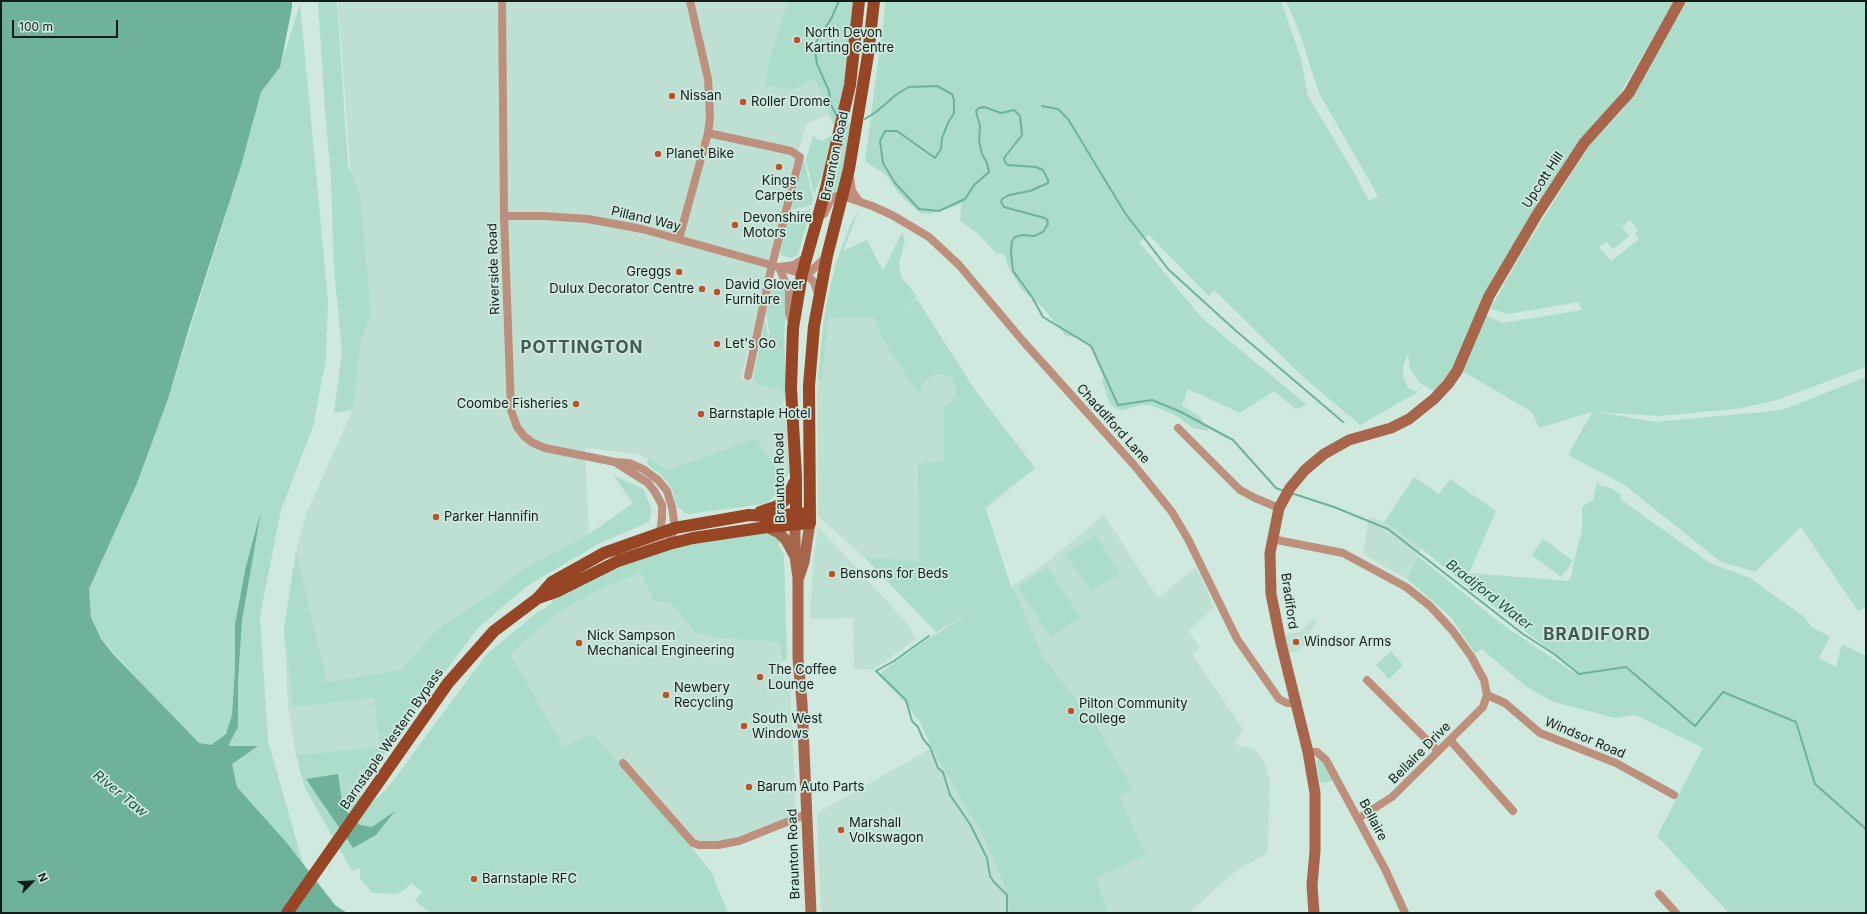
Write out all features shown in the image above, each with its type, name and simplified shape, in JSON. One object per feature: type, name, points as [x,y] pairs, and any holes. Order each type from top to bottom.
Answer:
[{"type":"main road","name":"Braunton Road","points":[[796,519],[796,477],[791,388],[793,328],[806,257],[829,174],[850,85],[859,1]]},
{"type":"main road","name":"Braunton Road","points":[[810,518],[809,386],[818,296],[849,169],[868,55],[874,1]]},
{"type":"main road","points":[[749,515],[775,507],[782,502],[794,486],[796,477]]},
{"type":"main road","name":"Barnstaple Western Bypass","points":[[287,913],[445,688],[464,664],[494,631],[538,598],[552,582],[581,564],[604,553],[674,528],[749,515],[796,519],[810,518]]},
{"type":"main road","name":"Barnstaple Western Bypass","points":[[538,598],[558,591],[618,561],[668,544],[692,538],[767,527],[796,519]]},
{"type":"street","name":"Riverside Road","points":[[502,1],[504,216],[511,410],[517,427],[532,443],[545,448],[615,462],[629,463],[643,469],[658,480],[667,491],[670,502],[674,528],[668,544]]},
{"type":"street","points":[[679,239],[708,133],[711,100],[708,79],[690,1]]},
{"type":"street","name":"Upcott Hill","points":[[1391,428],[1414,416],[1448,384],[1457,371],[1489,296],[1538,213],[1584,143],[1629,93],[1680,1]]},
{"type":"street","points":[[708,133],[791,151],[800,157],[776,266],[748,376]]},
{"type":"street","points":[[839,210],[849,204],[859,201],[851,189],[849,169]]},
{"type":"street","points":[[811,240],[819,232],[831,199],[843,196]]},
{"type":"street","name":"Chaddiford Lane","points":[[843,196],[892,214],[929,237],[945,251],[1134,465],[1172,512],[1179,523],[1230,627],[1271,690],[1283,702],[1296,703]]},
{"type":"street","name":"Pilland Way","points":[[504,216],[544,216],[588,219],[642,229],[804,274]]},
{"type":"street","points":[[818,296],[814,282],[804,274],[827,256]]},
{"type":"street","name":"Pilland Way","points":[[776,266],[794,265],[806,257]]},
{"type":"street","points":[[776,266],[790,291],[789,313],[793,328]]},
{"type":"street","points":[[1178,428],[1240,490],[1255,498],[1281,504]]},
{"type":"street","name":"Bradiford","points":[[1314,913],[1312,885],[1315,851],[1315,793],[1308,752],[1273,607],[1270,565],[1272,539],[1281,504],[1290,488],[1305,470],[1324,454],[1349,440],[1391,428]]},
{"type":"street","name":"Riverside Road","points":[[615,462],[648,484],[655,492],[662,505],[660,532]]},
{"type":"street","name":"Braunton Road","points":[[798,578],[804,562],[810,518]]},
{"type":"street","name":"Braunton Road","points":[[796,519],[795,556],[798,578],[798,658],[802,703],[811,913]]},
{"type":"street","points":[[767,527],[779,533],[786,540],[795,556]]},
{"type":"street","points":[[1272,539],[1343,553],[1382,573],[1414,592],[1430,606],[1452,630],[1471,656],[1484,680],[1487,695]]},
{"type":"street","points":[[1367,680],[1438,751]]},
{"type":"street","name":"Bellaire Drive","points":[[1359,818],[1392,796],[1483,707],[1487,695]]},
{"type":"street","name":"Windsor Road","points":[[1487,695],[1504,703],[1540,733],[1616,763],[1674,794]]},
{"type":"street","points":[[1450,740],[1513,811]]},
{"type":"street","name":"Bellaire","points":[[1308,752],[1317,752],[1325,758],[1386,869],[1405,913]]},
{"type":"street","points":[[623,763],[693,843],[700,845],[734,842],[807,814]]},
{"type":"street","points":[[1659,894],[1676,913]]},
{"type":"shaded area","points":[[318,1],[337,1],[348,166],[360,193],[371,314],[361,339],[353,410],[334,413],[342,351],[334,270],[331,179]]},
{"type":"shaded area","points":[[338,1],[788,1],[769,60],[794,89],[815,78],[829,115],[807,123],[741,379],[786,389],[786,397],[782,403],[785,409],[789,467],[784,477],[756,438],[668,470],[638,454],[585,448],[589,534],[523,569],[488,596],[437,629],[374,698],[380,747],[296,757],[288,706],[284,628],[296,551],[306,514],[353,409],[358,336],[350,165]]},
{"type":"shaded area","points":[[788,1],[852,1],[846,83],[836,132],[815,78],[794,89],[765,86],[769,60]]},
{"type":"shaded area","points":[[886,1],[1281,1],[1301,59],[1308,96],[1356,176],[1369,201],[1378,196],[1319,93],[1299,31],[1286,1],[1675,1],[1615,102],[1580,140],[1538,202],[1486,297],[1455,366],[1436,393],[1420,383],[1410,369],[1408,354],[1404,364],[1403,376],[1408,388],[1418,392],[1360,425],[1300,374],[1214,290],[1209,296],[1149,235],[1139,242],[1202,318],[1307,405],[1296,409],[1274,391],[1240,413],[1188,389],[1182,405],[1200,417],[1209,431],[1193,428],[1175,415],[1150,405],[1140,405],[1122,411],[1112,406],[1109,402],[1102,380],[1104,379],[1092,348],[1076,338],[1065,335],[1044,309],[1021,289],[1008,266],[1005,256],[1001,253],[997,254],[977,233],[960,221],[961,204],[931,214],[920,213],[899,194],[887,176],[865,161]]},
{"type":"shaded area","points":[[1687,1],[1866,1],[1866,367],[1777,400],[1736,409],[1659,416],[1598,412],[1656,422],[1782,410],[1866,377],[1866,607],[1858,611],[1801,527],[1755,572],[1721,562],[1623,484],[1568,455],[1592,412],[1539,428],[1532,412],[1462,371],[1485,315],[1503,323],[1582,310],[1578,302],[1508,314],[1490,309],[1525,248],[1588,147],[1622,111]],"holes":[[[1630,220],[1638,231],[1635,234],[1639,239],[1611,261],[1599,247],[1607,242],[1613,249],[1629,236],[1622,227]]]},
{"type":"shaded area","points":[[300,3],[328,301],[326,359],[313,427],[281,510],[260,616],[268,741],[303,864],[287,843],[237,787],[101,639],[91,617],[89,589],[135,487],[168,399],[221,231],[261,92],[264,89],[285,9],[284,56]]},
{"type":"shaded area","points":[[846,123],[853,123],[840,190],[829,195]]},
{"type":"shaded area","points":[[832,135],[830,156],[814,195],[806,160],[813,136],[822,141]]},
{"type":"shaded area","points":[[804,159],[813,198],[812,205],[791,210]]},
{"type":"shaded area","points":[[811,209],[798,254],[792,258],[780,255],[788,216]]},
{"type":"shaded area","points":[[859,210],[843,251],[867,240],[883,271],[902,232],[905,240],[899,264],[901,277],[917,296],[893,327],[917,299],[975,390],[1035,468],[982,508],[986,509],[1011,587],[1014,589],[1043,657],[1095,723],[1133,789],[1119,796],[1146,855],[1096,878],[1107,911],[1102,913],[1010,913],[1003,881],[984,838],[932,748],[920,722],[903,700],[880,676],[883,671],[928,639],[976,609],[936,632],[865,558],[919,561],[918,464],[944,461],[944,407],[953,401],[957,394],[952,377],[944,374],[934,374],[924,382],[919,395],[883,339],[874,317],[828,318],[822,378],[825,379],[821,381],[818,379],[824,317],[836,263],[851,223]]},
{"type":"shaded area","points":[[777,282],[782,282],[787,296],[784,337],[787,392],[783,393],[780,391],[778,385],[778,390],[752,382],[765,319],[768,335],[770,334],[766,315],[772,286]]},
{"type":"shaded area","points":[[913,297],[975,390],[1035,468],[986,509],[1011,587],[1047,562],[1104,515],[1158,598],[1196,567],[1214,607],[1189,631],[1200,648],[1192,654],[1243,729],[1235,742],[1239,746],[1255,749],[1266,766],[1270,781],[1268,848],[1265,854],[1232,874],[1189,913],[821,913],[817,813],[932,748],[920,722],[903,700],[880,676],[883,671],[928,639],[994,598],[935,631],[867,560],[818,516],[817,394],[824,317]]},
{"type":"shaded area","points":[[756,438],[783,477],[789,467],[790,472],[784,480],[780,494],[775,495],[768,502],[762,504],[690,514],[685,513],[680,508],[677,508],[673,492],[668,483],[662,476],[649,466],[647,462],[649,459],[668,470]]},
{"type":"shaded area","points":[[613,475],[643,489],[652,509],[649,522],[598,544],[527,586],[478,628],[395,737],[360,795],[371,803],[387,789],[486,655],[534,615],[553,602],[551,597],[656,550],[763,531],[780,538],[778,544],[784,555],[787,658],[782,662],[779,642],[718,638],[696,633],[670,603],[656,602],[653,600],[641,573],[600,589],[557,613],[510,654],[564,747],[588,734],[596,736],[711,871],[728,913],[431,913],[415,901],[422,892],[411,883],[397,894],[372,893],[360,878],[360,868],[352,871],[305,788],[296,755],[380,747],[374,698],[293,707],[284,628],[296,551],[327,682],[400,670],[437,629],[488,596],[523,569],[589,534],[633,503]]},
{"type":"shaded area","points":[[1414,477],[1439,494],[1450,479],[1496,511],[1469,573],[1568,581],[1571,578],[1582,531],[1582,507],[1593,500],[1597,482],[1603,487],[1605,486],[1614,490],[1621,495],[1620,499],[1710,563],[1750,578],[1803,616],[1812,627],[1830,637],[1819,658],[1836,667],[1842,644],[1866,656],[1866,913],[1729,913],[1657,836],[1703,748],[1636,715],[1615,718],[1551,701],[1524,685],[1482,649],[1475,653],[1450,616],[1407,579],[1418,556],[1500,623],[1576,674],[1577,671],[1463,583],[1421,548],[1384,522]]},
{"type":"shaded area","points":[[1369,517],[1384,522],[1421,548],[1407,579],[1363,554]]},
{"type":"shaded area","points":[[818,526],[906,622],[916,639],[873,670],[854,669],[853,618],[810,619],[813,563]]},
{"type":"shaded area","points":[[1095,535],[1120,573],[1091,592],[1066,554]]},
{"type":"shaded area","points":[[1543,539],[1573,561],[1561,577],[1532,555]]},
{"type":"shaded area","points":[[1047,567],[1080,617],[1051,637],[1018,587]]},
{"type":"shaded area","points":[[641,573],[653,600],[656,602],[670,603],[696,633],[718,638],[779,642],[782,673],[790,676],[796,815],[733,838],[715,842],[697,841],[626,759],[620,763],[596,736],[588,734],[564,747],[509,654],[557,613],[600,589]]},
{"type":"shaded area","points":[[1315,618],[1317,621],[1299,651],[1289,653],[1285,635],[1299,632]]},
{"type":"shaded area","points":[[1391,651],[1403,665],[1389,679],[1376,665]]},
{"type":"shaded area","points":[[1319,759],[1333,781],[1320,783],[1316,761]]},
{"type":"water","name":"River Taw","points":[[1,1],[292,1],[292,8],[280,67],[261,92],[240,169],[168,399],[137,483],[89,589],[91,617],[101,639],[114,655],[199,743],[211,745],[226,734],[232,715],[235,671],[235,624],[246,566],[261,511],[242,620],[238,680],[238,727],[228,746],[258,746],[232,764],[237,787],[287,843],[335,905],[347,913],[1,913]]},
{"type":"water","points":[[338,774],[343,808],[360,825],[372,827],[395,811],[376,835],[353,848],[306,779]]},
{"type":"waterway","name":"Bradiford Water","points":[[837,116],[831,105],[829,91],[817,64],[814,45],[831,19],[839,1]]},
{"type":"waterway","points":[[865,119],[876,112],[897,94],[909,87],[937,86],[952,94],[954,100],[954,113],[942,138],[941,149],[935,158],[897,131],[885,131],[880,141],[883,163],[895,183],[919,209],[939,211],[965,199],[974,185],[989,172],[979,141],[980,126],[976,111],[979,108],[984,107],[1001,113],[1014,110],[1020,116],[1022,135],[1004,158],[1005,162],[1008,165],[1036,167],[1043,170],[1048,183],[1030,191],[1009,195],[1002,199],[1001,202],[1004,207],[1045,218],[1047,220],[1048,224],[1043,232],[1034,236],[1022,235],[1015,237],[1012,241],[1011,252],[1013,271],[1032,297],[1043,317],[1091,346],[1118,405],[1152,400],[1179,411],[1233,440],[1276,488],[1284,491]]},
{"type":"waterway","points":[[1042,106],[1058,109],[1068,119],[1125,213],[1168,269],[1235,330],[1343,422]]},
{"type":"waterway","name":"Bradiford Water","points":[[1291,493],[1334,507],[1388,529],[1523,634],[1554,654],[1579,674],[1626,667],[1695,726],[1723,692],[1796,722],[1815,784],[1866,829]]},
{"type":"waterway","points":[[929,636],[894,661],[876,671],[906,700],[912,721],[918,727],[923,739],[930,747],[938,768],[943,772],[950,795],[970,824],[987,858],[990,876],[1007,895],[1007,913]]},
{"type":"place","name":"North Devon Karting Centre","points":[[797,40]]},
{"type":"place","name":"Nissan","points":[[672,96]]},
{"type":"place","name":"Roller Drome","points":[[743,102]]},
{"type":"place","name":"Planet Bike","points":[[658,154]]},
{"type":"place","name":"Kings Carpets","points":[[779,167]]},
{"type":"place","name":"Devonshire Motors","points":[[735,225]]},
{"type":"place","name":"Greggs","points":[[679,272]]},
{"type":"place","name":"Dulux Decorator Centre","points":[[702,289]]},
{"type":"place","name":"David Glover Furniture","points":[[717,292]]},
{"type":"place","name":"Let's Go","points":[[717,344]]},
{"type":"place","name":"Coombe Fisheries","points":[[576,404]]},
{"type":"place","name":"Barnstaple Hotel","points":[[701,414]]},
{"type":"place","name":"Parker Hannifin","points":[[436,517]]},
{"type":"place","name":"Bensons for Beds","points":[[832,574]]},
{"type":"place","name":"Windsor Arms","points":[[1296,642]]},
{"type":"place","name":"Nick Sampson Mechanical Engineering","points":[[579,643]]},
{"type":"place","name":"The Coffee Lounge","points":[[760,677]]},
{"type":"place","name":"Newbery Recycling","points":[[666,695]]},
{"type":"place","name":"Pilton Community College","points":[[1071,711]]},
{"type":"place","name":"South West Windows","points":[[744,726]]},
{"type":"place","name":"Barum Auto Parts","points":[[749,787]]},
{"type":"place","name":"Marshall Volkswagon","points":[[841,830]]},
{"type":"place","name":"Barnstaple RFC","points":[[474,879]]},
{"type":"district","name":"POTTINGTON","points":[[582,348]]},
{"type":"district","name":"BRADIFORD","points":[[1597,635]]}]
